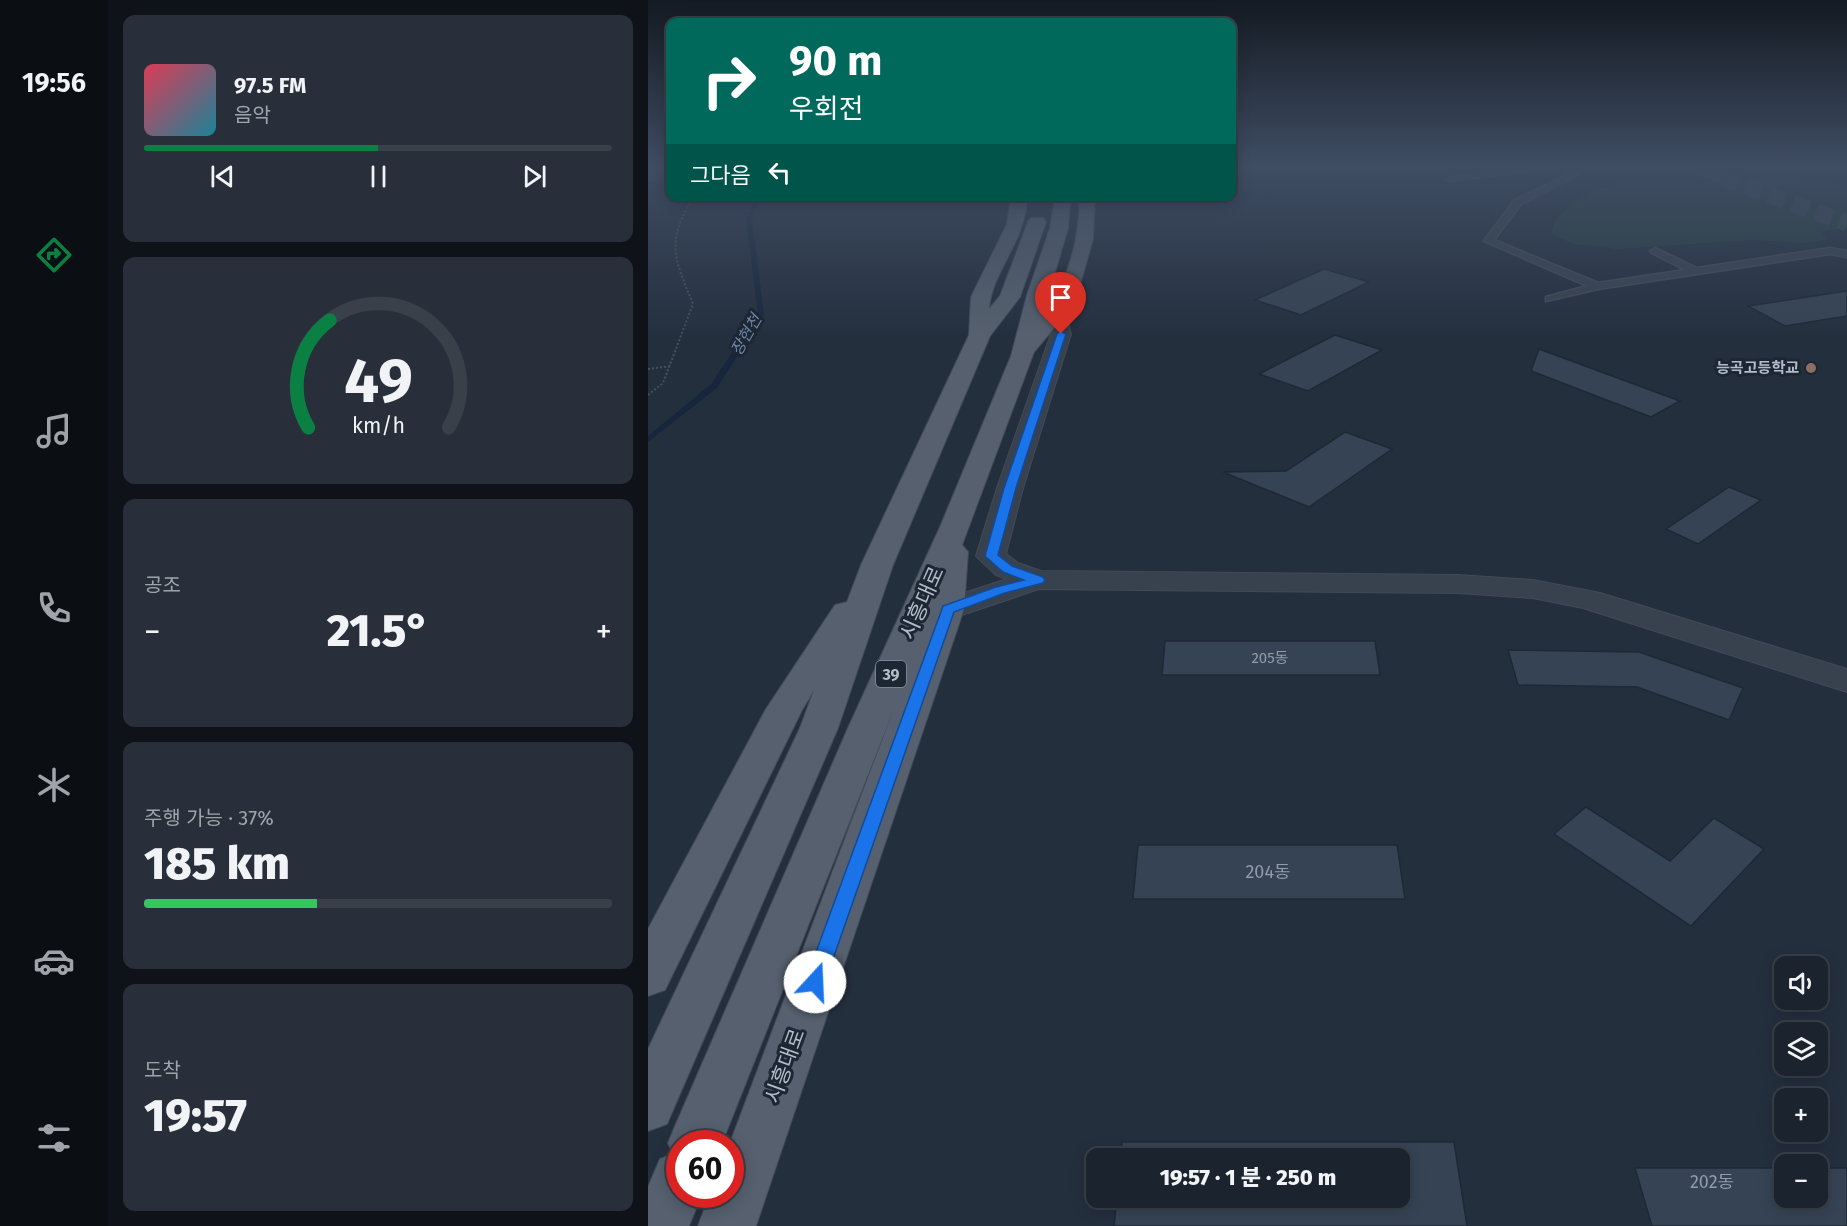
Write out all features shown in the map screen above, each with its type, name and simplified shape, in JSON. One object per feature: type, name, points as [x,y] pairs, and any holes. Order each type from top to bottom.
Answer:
[{"type":"main road","points":[[980,335],[980,298],[1012,236],[1015,224]]},
{"type":"main road","points":[[648,1106],[819,728],[877,565],[980,335],[1010,297],[1037,224]]},
{"type":"main road","name":"시흥대로","points":[[700,1130],[867,728],[955,527],[1022,356],[1037,295],[1059,224]]},
{"type":"main road","name":"시흥대로","points":[[1022,356],[1057,312],[1067,292],[1084,237],[1085,224]]},
{"type":"main road","name":"시흥대로","points":[[727,1226],[948,609],[955,527]]},
{"type":"main road","points":[[648,975],[784,709],[877,565]]},
{"type":"main road","points":[[660,1226],[668,1208]]},
{"type":"street","points":[[1038,580],[1007,569],[991,556],[1010,488],[1061,334],[1057,312]]},
{"type":"street","points":[[948,609],[1000,590],[1038,580],[1458,584],[1533,589],[1589,600],[1847,681]]},
{"type":"lane","points":[[1501,224],[1489,241],[1597,286]]},
{"type":"lane","points":[[1655,251],[1695,272]]},
{"type":"lane","points":[[1550,298],[1597,286],[1830,251],[1847,254]]},
{"type":"path","points":[[648,395],[663,383],[693,304],[674,252],[675,229],[678,224]]},
{"type":"path","points":[[648,369],[670,366]]},
{"type":"green space","points":[[1555,224],[1847,224],[1847,228],[1822,232],[1828,240],[1805,243],[1752,240],[1617,249],[1573,244],[1551,234]]},
{"type":"building","points":[[1324,269],[1369,282],[1301,315],[1255,300]]},
{"type":"building","points":[[1847,291],[1847,316],[1785,326],[1748,306]]},
{"type":"building","points":[[1335,335],[1382,350],[1308,391],[1259,374]]},
{"type":"building","points":[[1539,349],[1680,401],[1651,417],[1531,371]]},
{"type":"building","points":[[1345,432],[1392,449],[1309,507],[1223,472],[1286,471]]},
{"type":"building","points":[[1729,487],[1761,500],[1698,544],[1666,529]]},
{"type":"building","points":[[1165,641],[1375,641],[1380,675],[1162,675]]},
{"type":"building","points":[[1508,650],[1639,652],[1743,688],[1729,720],[1637,687],[1518,685]]},
{"type":"building","points":[[1586,807],[1670,861],[1714,818],[1764,849],[1691,926],[1554,834]]},
{"type":"building","points":[[1138,845],[1397,845],[1405,899],[1133,899]]},
{"type":"building","points":[[1122,1142],[1454,1142],[1467,1226],[1114,1226],[1116,1208],[1410,1208],[1410,1148],[1121,1148]]},
{"type":"building","points":[[1635,1168],[1774,1168],[1774,1208],[1828,1208],[1828,1168],[1847,1168],[1847,1226],[1652,1226]]},
{"type":"waterway","name":"장현천","points":[[648,440],[714,386],[761,314],[750,224]]},
{"type":"place","name":"능곡고등학교","points":[[1811,368]]},
{"type":"route","points":[[815,982],[948,609],[1000,590],[1038,580],[1007,569],[991,556],[1010,488],[1061,334]]}]
